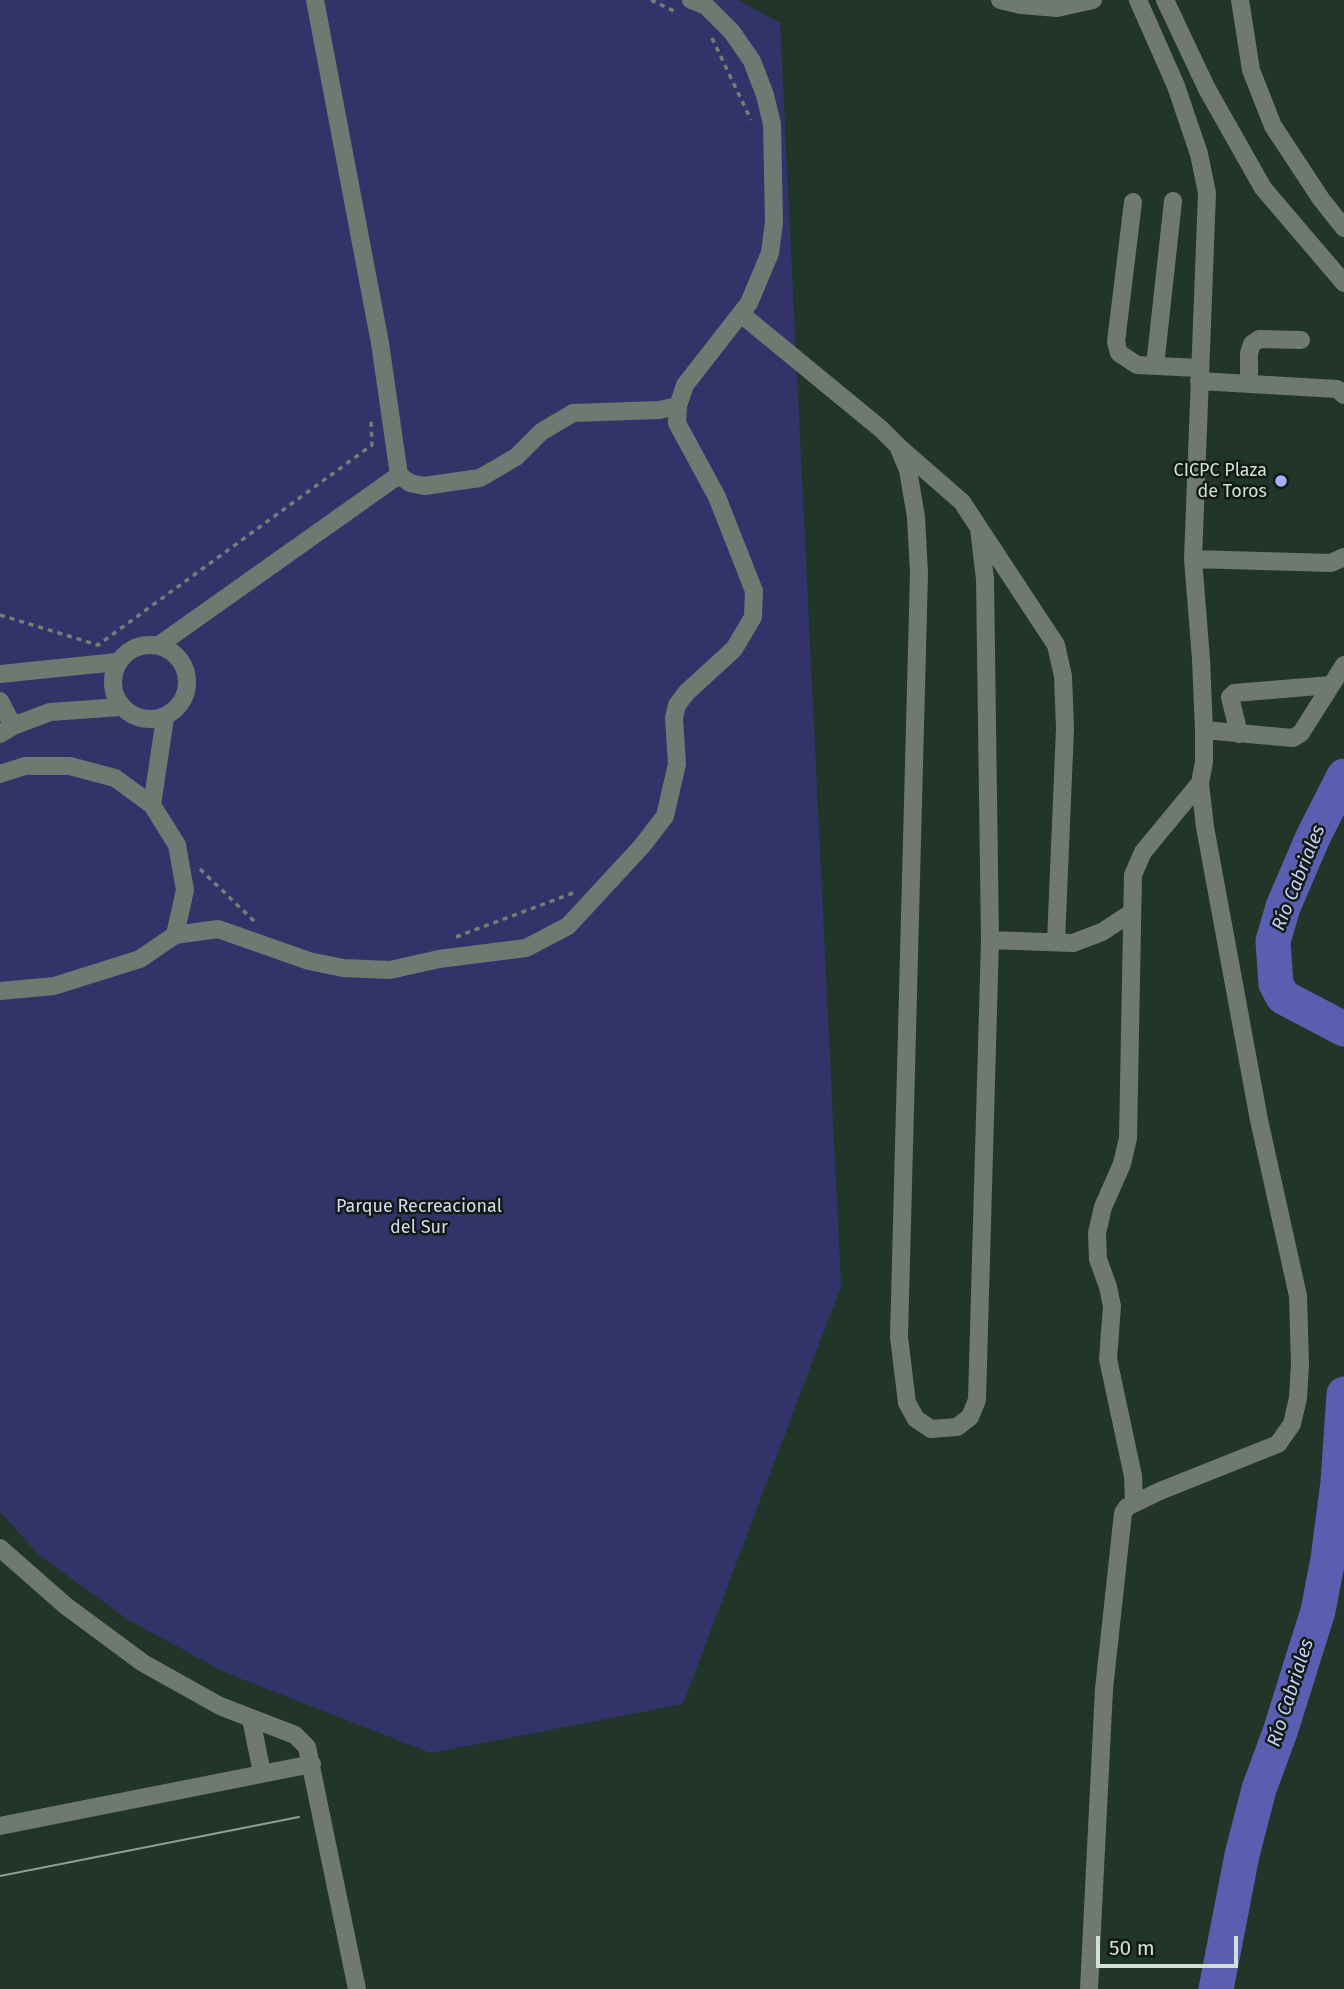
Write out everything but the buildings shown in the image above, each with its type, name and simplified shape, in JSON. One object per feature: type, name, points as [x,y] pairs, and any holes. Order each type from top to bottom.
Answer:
[{"type":"street","points":[[315,0],[380,343],[399,475],[410,483],[424,485],[480,478],[516,457],[541,432],[573,413],[659,410],[678,406]]},
{"type":"street","points":[[1000,0],[1057,8],[1093,0]]},
{"type":"street","points":[[1089,1989],[1104,1689],[1123,1513],[1134,1503],[1278,1444],[1292,1424],[1298,1398],[1298,1296],[1259,1120],[1205,827],[1200,783],[1204,762],[1204,730],[1193,559],[1207,193],[1199,154],[1175,86],[1138,0]]},
{"type":"street","points":[[1165,0],[1207,89],[1262,188],[1344,283]]},
{"type":"street","points":[[1240,0],[1251,70],[1273,126],[1321,199],[1344,228]]},
{"type":"street","points":[[0,991],[54,986],[140,959],[175,935],[218,929],[309,961],[343,968],[390,970],[439,959],[526,948],[568,926],[642,846],[665,816],[677,764],[674,718],[677,705],[687,692],[734,649],[753,617],[754,591],[717,497],[677,423],[678,406],[685,385],[741,314],[761,279],[770,253],[774,222],[772,124],[765,95],[752,61],[732,32],[706,6],[687,8]]},
{"type":"street","points":[[1155,366],[1173,201]]},
{"type":"street","points":[[1133,202],[1116,342],[1119,353],[1136,365],[1155,366],[1249,384],[1337,390],[1344,395]]},
{"type":"street","points":[[741,314],[881,429],[962,502],[1056,645],[1063,676],[1065,729],[1056,942]]},
{"type":"street","points":[[1249,384],[1249,353],[1252,344],[1259,340],[1301,340]]},
{"type":"street","points":[[898,446],[908,470],[916,517],[919,573],[900,1337],[907,1403],[916,1419],[931,1429],[957,1427],[970,1417],[976,1400],[990,940],[985,579],[979,528]]},
{"type":"street","points":[[0,674],[117,662],[135,647],[159,645],[399,475]]},
{"type":"street","points":[[1193,559],[1331,563],[1344,557]]},
{"type":"street","points":[[117,662],[111,685],[121,707],[141,719],[165,718],[183,702],[189,679],[179,657],[159,645]]},
{"type":"street","points":[[1204,730],[1293,738],[1301,733],[1344,665]]},
{"type":"street","points":[[1240,734],[1230,697],[1234,693],[1331,685]]},
{"type":"street","points":[[0,701],[7,730],[50,712],[121,707]]},
{"type":"street","points":[[152,805],[165,718]]},
{"type":"street","points":[[0,774],[25,766],[71,766],[115,778],[152,805],[177,845],[185,890],[175,935]]},
{"type":"street","points":[[1134,1503],[1133,1476],[1108,1359],[1112,1306],[1098,1259],[1097,1233],[1104,1207],[1122,1164],[1128,1138],[1133,875],[1143,852],[1200,783]]},
{"type":"street","points":[[990,940],[1073,943],[1102,932],[1131,913]]},
{"type":"street","points":[[0,1548],[66,1606],[143,1663],[220,1706],[295,1735],[307,1746],[357,1989]]},
{"type":"street","points":[[251,1719],[262,1773]]},
{"type":"street","points":[[0,1826],[312,1764]]},
{"type":"path","points":[[651,0],[687,8]]},
{"type":"path","points":[[712,38],[753,124]]},
{"type":"path","points":[[0,615],[98,645],[372,445],[371,419]]},
{"type":"path","points":[[196,861],[202,872],[256,924]]},
{"type":"path","points":[[453,938],[579,891]]},
{"type":"green space","name":"Parque Recreacional del Sur","points":[[0,0],[738,0],[780,23],[841,1286],[683,1704],[431,1753],[224,1672],[127,1619],[38,1554],[0,1512]]},
{"type":"waterway","name":"Río Cabriales","points":[[1344,776],[1313,837],[1283,907],[1273,941],[1276,984],[1283,997],[1344,1029]]},
{"type":"waterway","name":"Río Cabriales","points":[[1216,1989],[1242,1855],[1259,1789],[1318,1611],[1338,1482],[1344,1394]]},
{"type":"tram line","points":[[0,1876],[299,1817]]},
{"type":"place","name":"CICPC Plaza de Toros","points":[[1281,481]]}]
